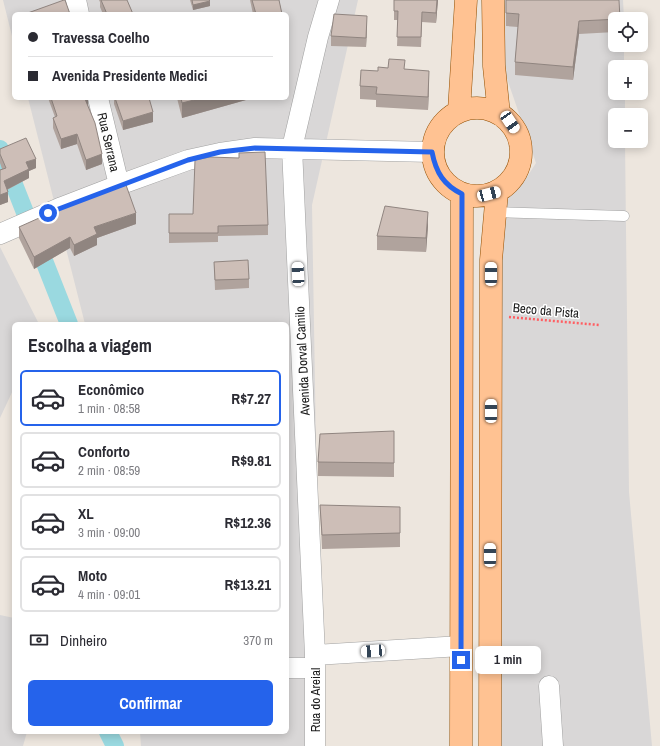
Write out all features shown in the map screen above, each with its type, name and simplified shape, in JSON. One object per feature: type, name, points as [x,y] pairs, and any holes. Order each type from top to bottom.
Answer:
[{"type":"main road","points":[[459,111],[466,0]]},
{"type":"main road","points":[[493,0],[494,66],[499,114]]},
{"type":"main road","points":[[490,746],[491,260],[496,202],[517,173],[521,160],[522,146],[518,133],[510,122],[499,114],[480,108],[459,111],[448,118],[440,128],[434,140],[432,152],[434,166],[440,178],[450,188],[462,194],[480,197],[496,202]]},
{"type":"main road","points":[[461,746],[462,194]]},
{"type":"street","points":[[76,0],[79,12]]},
{"type":"street","name":"Avenida Dorval Camilo","points":[[314,661],[292,148],[318,38],[329,0]]},
{"type":"street","name":"Rua Serrana","points":[[98,100],[119,185]]},
{"type":"street","points":[[0,234],[62,207],[119,185],[188,160],[220,152],[255,148],[292,148],[432,152]]},
{"type":"street","points":[[289,667],[314,661],[461,646]]},
{"type":"street","name":"Rua do Areial","points":[[314,661],[315,746]]},
{"type":"street","points":[[549,686],[553,746]]},
{"type":"lane","points":[[496,202],[624,216]]},
{"type":"path","name":"Beco da Pista","points":[[491,316],[599,325]]},
{"type":"shaded area","points":[[3,0],[358,0],[312,205],[321,746],[141,746],[140,734],[289,734],[289,322],[84,322],[29,100],[289,100],[289,12],[12,12],[12,36]]},
{"type":"shaded area","points":[[502,0],[623,0],[624,12],[608,12],[608,52],[624,52],[624,60],[608,60],[608,100],[625,100],[625,108],[608,108],[608,148],[625,148],[629,492],[652,746],[492,746],[500,202],[527,177],[536,163],[502,64]]},
{"type":"shaded area","points":[[0,247],[38,322],[12,322],[12,392],[0,418]]},
{"type":"shaded area","points":[[0,615],[12,618],[12,734],[26,734],[23,746],[0,746]]},
{"type":"building","points":[[65,0],[69,12],[31,12]]},
{"type":"building","points":[[101,0],[127,0],[132,12],[106,12]]},
{"type":"building","points":[[192,0],[209,0],[210,1],[193,5]]},
{"type":"building","points":[[252,0],[279,0],[282,12],[255,12]]},
{"type":"building","points":[[394,0],[437,0],[436,13],[422,12],[421,37],[397,37],[398,11],[394,11]]},
{"type":"building","points":[[506,0],[619,0],[620,12],[608,12],[608,20],[579,21],[573,67],[515,62],[519,14],[506,13]]},
{"type":"building","points":[[334,14],[367,16],[366,38],[331,36]]},
{"type":"building","points":[[389,59],[405,60],[404,69],[429,71],[428,97],[376,94],[377,87],[360,86],[361,70],[378,71],[378,67],[388,68]]},
{"type":"building","points":[[52,100],[85,100],[95,123],[102,154],[86,160],[77,134],[61,139],[53,118],[57,116]]},
{"type":"building","points":[[116,100],[150,100],[153,112],[123,121]]},
{"type":"building","points":[[181,100],[194,100],[182,103]]},
{"type":"building","points":[[26,138],[36,159],[26,162],[29,169],[4,181],[8,192],[0,195],[0,170],[6,168],[0,154],[0,149]]},
{"type":"building","points":[[265,152],[268,225],[218,226],[218,233],[169,233],[169,214],[193,214],[195,160],[210,157],[239,158],[239,153]]},
{"type":"building","points":[[126,185],[136,213],[94,227],[97,234],[74,245],[70,237],[34,257],[19,227],[66,206]]},
{"type":"building","points":[[385,206],[428,212],[426,238],[377,236]]},
{"type":"building","points":[[248,260],[249,279],[215,280],[214,262]]},
{"type":"building","points":[[394,431],[394,463],[318,462],[320,434]]},
{"type":"building","points":[[320,505],[400,507],[400,533],[322,535]]},
{"type":"waterway","points":[[0,149],[68,322]]},
{"type":"waterway","points":[[109,734],[115,746]]},
{"type":"route","points":[[48,213],[188,160],[220,152],[255,148],[432,152],[434,166],[440,178],[450,188],[462,194],[461,660]]}]
